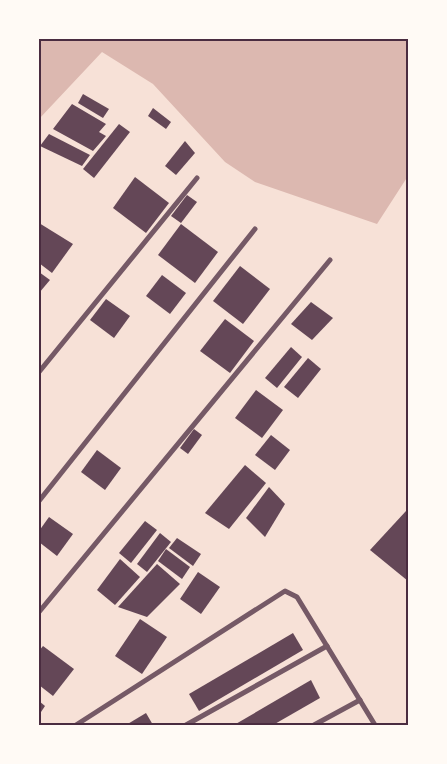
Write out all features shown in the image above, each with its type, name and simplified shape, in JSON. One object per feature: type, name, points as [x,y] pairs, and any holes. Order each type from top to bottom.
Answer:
[{"type":"street","points":[[39,372],[197,178]]},
{"type":"street","points":[[39,501],[255,228]]},
{"type":"street","points":[[39,612],[330,260]]},
{"type":"street","points":[[76,725],[285,591],[297,597],[375,725]]},
{"type":"street","points":[[186,725],[327,646]]},
{"type":"street","points":[[314,725],[360,700]]},
{"type":"shaded area","points":[[39,39],[408,39],[408,176],[377,224],[255,182],[225,162],[153,84],[102,52],[39,119]]},
{"type":"building","points":[[83,94],[109,109],[103,118],[78,103]]},
{"type":"building","points":[[72,104],[106,124],[99,132],[106,136],[93,151],[53,129]]},
{"type":"building","points":[[153,108],[171,122],[166,129],[148,116]]},
{"type":"building","points":[[119,124],[130,132],[94,178],[83,169]]},
{"type":"building","points":[[49,134],[90,155],[82,166],[40,146]]},
{"type":"building","points":[[185,141],[195,153],[176,175],[165,166]]},
{"type":"building","points":[[135,177],[169,203],[146,233],[113,208]]},
{"type":"building","points":[[187,195],[197,202],[181,223],[171,216]]},
{"type":"building","points":[[39,223],[73,244],[52,273],[39,263]]},
{"type":"building","points":[[181,224],[218,252],[195,283],[158,255]]},
{"type":"building","points":[[240,266],[270,289],[243,324],[213,301]]},
{"type":"building","points":[[39,272],[50,280],[39,293]]},
{"type":"building","points":[[162,275],[186,293],[170,314],[146,296]]},
{"type":"building","points":[[106,299],[130,316],[114,338],[90,320]]},
{"type":"building","points":[[311,302],[333,318],[312,340],[291,324]]},
{"type":"building","points":[[225,319],[254,341],[230,373],[200,351]]},
{"type":"building","points":[[291,347],[302,357],[277,388],[265,378]]},
{"type":"building","points":[[308,358],[321,369],[298,398],[284,387]]},
{"type":"building","points":[[256,390],[283,410],[262,438],[235,418]]},
{"type":"building","points":[[194,429],[202,435],[188,454],[180,448]]},
{"type":"building","points":[[271,435],[290,450],[275,470],[255,455]]},
{"type":"building","points":[[97,450],[121,468],[105,490],[81,472]]},
{"type":"building","points":[[245,465],[266,483],[229,529],[205,513]]},
{"type":"building","points":[[269,487],[285,504],[265,537],[246,518]]},
{"type":"building","points":[[406,511],[408,513],[408,581],[370,550]]},
{"type":"building","points":[[49,517],[73,534],[57,556],[39,542],[39,531]]},
{"type":"building","points":[[145,521],[157,530],[131,563],[119,553]]},
{"type":"building","points":[[160,533],[171,542],[147,572],[137,564]]},
{"type":"building","points":[[177,538],[201,554],[193,566],[169,548]]},
{"type":"building","points":[[166,549],[190,567],[182,579],[158,561]]},
{"type":"building","points":[[120,559],[140,577],[115,605],[97,590]]},
{"type":"building","points":[[157,564],[180,584],[147,617],[118,607]]},
{"type":"building","points":[[198,572],[220,587],[201,614],[180,599]]},
{"type":"building","points":[[140,619],[167,637],[142,674],[115,656]]},
{"type":"building","points":[[293,633],[303,650],[199,711],[189,694]]},
{"type":"building","points":[[43,646],[74,669],[53,696],[39,685],[39,651]]},
{"type":"building","points":[[311,680],[320,698],[273,725],[234,725]]},
{"type":"building","points":[[39,701],[45,706],[39,715]]},
{"type":"building","points":[[146,713],[153,725],[126,725]]}]
